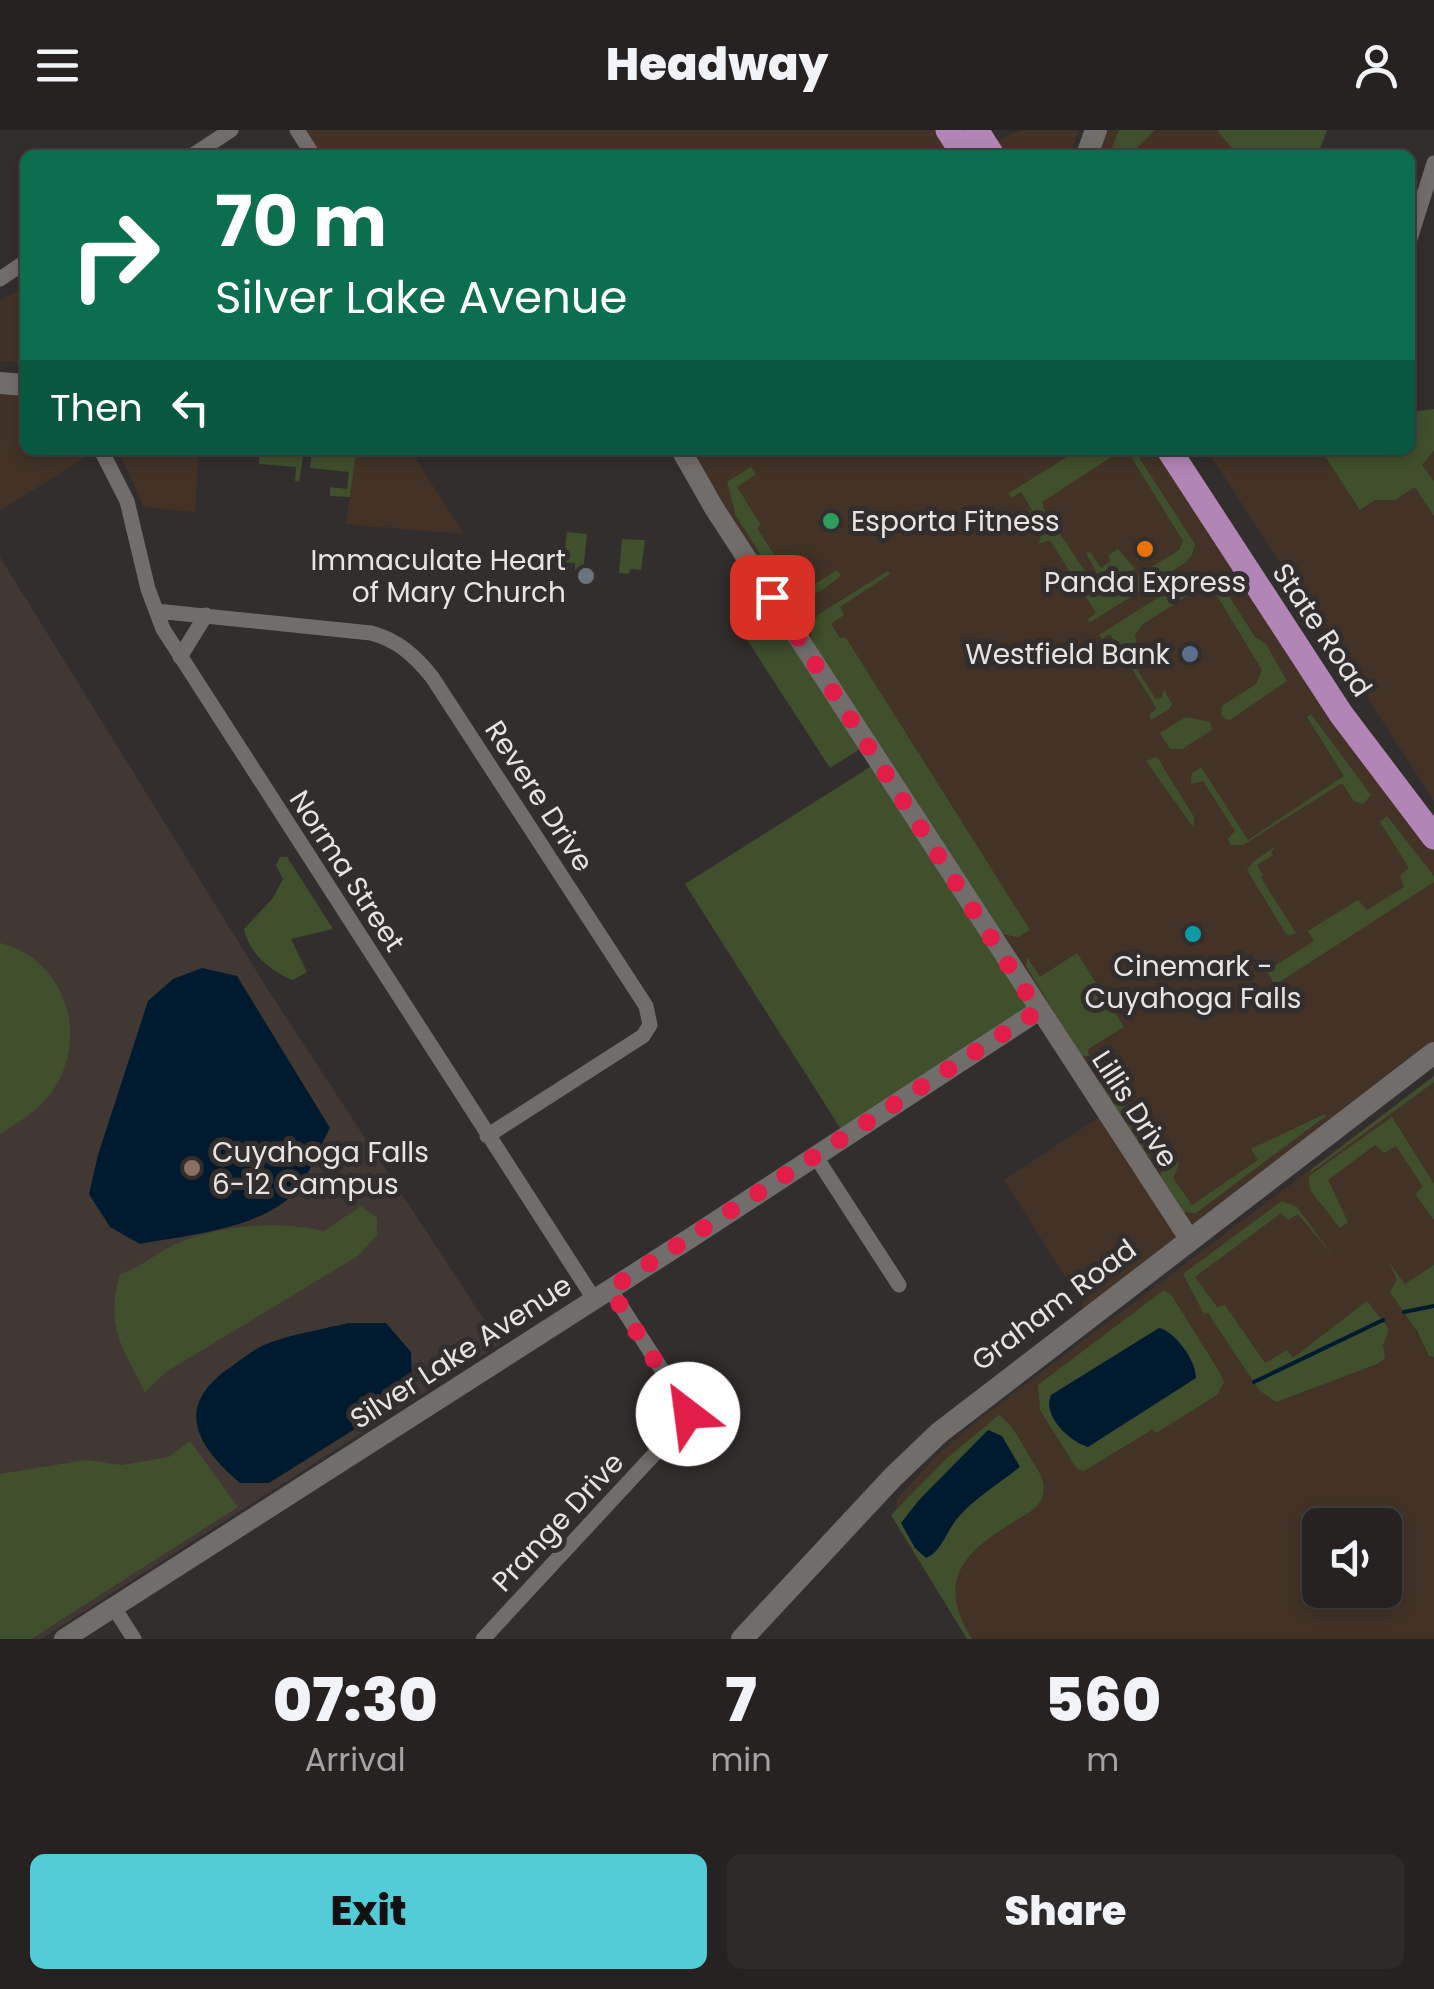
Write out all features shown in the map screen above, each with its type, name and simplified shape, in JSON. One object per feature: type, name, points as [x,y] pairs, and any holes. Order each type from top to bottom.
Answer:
[{"type":"main road","name":"State Road","points":[[1172,455],[1342,714],[1434,837]]},
{"type":"main road","name":"Graham Road","points":[[742,1639],[939,1433],[1434,1053]]},
{"type":"street","points":[[201,150],[231,130]]},
{"type":"street","points":[[1426,214],[1434,164]]},
{"type":"street","name":"Norma Street","points":[[104,455],[127,501],[156,611],[180,657],[488,1136],[602,1294]]},
{"type":"street","name":"Lillis Drive","points":[[684,455],[722,521],[1190,1240]]},
{"type":"street","name":"Revere Drive","points":[[156,611],[371,633],[411,653],[432,677],[646,1006],[650,1025],[643,1036],[488,1136]]},
{"type":"street","points":[[180,657],[206,615]]},
{"type":"street","name":"Silver Lake Avenue","points":[[64,1639],[816,1158],[1038,1011]]},
{"type":"street","points":[[816,1158],[899,1285]]},
{"type":"street","name":"Prange Drive","points":[[483,1639],[686,1421],[686,1407],[602,1294]]},
{"type":"street","points":[[113,1606],[134,1639]]},
{"type":"shaded area","points":[[297,130],[962,130],[976,150],[310,150]]},
{"type":"shaded area","points":[[1022,130],[1079,130],[1072,150],[1000,150],[997,141]]},
{"type":"shaded area","points":[[1095,130],[1324,130],[1304,150],[1089,150]]},
{"type":"shaded area","points":[[20,288],[20,363],[0,361],[0,301]]},
{"type":"shaded area","points":[[0,383],[20,385],[20,455],[89,455],[0,511]]},
{"type":"shaded area","points":[[1434,451],[1434,801],[1210,455],[1343,455],[1417,472]]},
{"type":"shaded area","points":[[120,455],[199,455],[195,512],[144,507]]},
{"type":"shaded area","points":[[355,455],[413,455],[464,534],[346,524]]},
{"type":"shaded area","points":[[684,455],[1172,455],[1434,837],[1434,1053],[1090,1316],[1004,1180],[1104,1114]]},
{"type":"shaded area","name":"Cuyahoga Falls 6-12 Campus","points":[[0,557],[270,993],[500,1344],[41,1639],[0,1639]]},
{"type":"shaded area","points":[[1434,1076],[1434,1277],[1399,1299],[1429,1356],[1434,1357],[1434,1639],[969,1639],[895,1522],[897,1499],[937,1455]]},
{"type":"green space","points":[[1119,130],[1155,130],[1135,150],[1111,150]]},
{"type":"green space","points":[[1217,130],[1327,130],[1320,150],[1233,150]]},
{"type":"green space","points":[[1434,409],[1434,451],[1422,465],[1434,481],[1434,516],[1415,487],[1395,500],[1375,500],[1360,510],[1324,455],[1415,455],[1415,411]]},
{"type":"green space","points":[[259,455],[303,455],[299,482],[295,481],[296,467],[259,464]]},
{"type":"green space","points":[[311,455],[355,455],[350,497],[330,496],[330,487],[347,489],[349,472],[310,468]]},
{"type":"green space","points":[[1070,455],[1114,455],[1042,502],[1045,512],[1033,521],[1023,516],[1032,510],[1021,492],[1011,498],[1009,493]]},
{"type":"green space","points":[[1130,455],[1137,455],[1195,544],[1185,563],[1089,623],[1088,619],[1096,613],[1050,540],[1039,544],[1041,535],[1049,530],[1059,532],[1096,588],[1108,594],[1179,550],[1183,541]]},
{"type":"green space","points":[[751,467],[756,474],[737,487],[761,525],[757,528],[795,588],[802,592],[837,570],[841,576],[816,594],[802,599],[788,597],[736,516],[727,482]]},
{"type":"green space","points":[[567,532],[587,534],[583,573],[575,572],[575,563],[563,562]]},
{"type":"green space","points":[[622,539],[645,540],[641,570],[619,573]]},
{"type":"green space","points":[[1118,549],[1135,569],[1106,584],[1086,553],[1090,552],[1101,568]]},
{"type":"green space","points":[[888,571],[890,574],[840,607],[844,615],[831,624],[840,638],[846,638],[1030,930],[1018,937],[1001,934],[811,639],[812,623],[819,614]]},
{"type":"green space","points":[[1214,573],[1255,637],[1266,644],[1287,681],[1230,720],[1225,719],[1222,706],[1256,684],[1262,670],[1216,594],[1198,589],[1143,624],[1135,635],[1134,665],[1155,698],[1161,699],[1164,690],[1172,704],[1151,720],[1154,704],[1110,634],[1102,639],[1099,635],[1194,575]]},
{"type":"green space","points":[[749,594],[780,640],[787,638],[860,749],[830,768],[731,615]]},
{"type":"green space","points":[[1311,714],[1371,795],[1363,804],[1354,801],[1342,783],[1243,845],[1231,845],[1228,839],[1235,831],[1203,781],[1191,784],[1192,773],[1201,767],[1248,840],[1344,776],[1307,717]]},
{"type":"green space","points":[[1186,717],[1210,722],[1212,730],[1182,749],[1170,749],[1160,733]]},
{"type":"green space","points":[[1157,757],[1194,817],[1193,827],[1146,761]]},
{"type":"green space","points":[[878,762],[1038,1011],[846,1137],[685,884]]},
{"type":"green space","points":[[1387,816],[1434,876],[1434,882],[1275,985],[1267,971],[1314,941],[1308,931],[1358,900],[1367,910],[1404,887],[1400,875],[1409,868],[1380,822]]},
{"type":"green space","points":[[1276,846],[1273,855],[1257,865],[1296,933],[1291,935],[1286,934],[1247,870]]},
{"type":"green space","points":[[280,857],[287,857],[333,929],[291,939],[307,972],[293,980],[262,960],[244,929],[273,898],[283,879],[276,865]]},
{"type":"green space","points":[[0,943],[41,965],[65,1002],[70,1024],[64,1069],[53,1090],[36,1110],[0,1134]]},
{"type":"green space","points":[[1077,953],[1124,1027],[1088,1049],[1089,1056],[1081,1056],[1026,966],[1027,957],[1040,977]]},
{"type":"green space","points":[[1114,1071],[1117,1075],[1109,1082],[1152,1146],[1160,1142],[1165,1144],[1164,1149],[1146,1157],[1099,1084]]},
{"type":"green space","points":[[1434,1076],[1434,1082],[1310,1173],[1312,1169]]},
{"type":"green space","points":[[1325,1114],[1196,1213],[1182,1212],[1160,1179],[1161,1172],[1176,1162],[1179,1164],[1173,1178],[1192,1205],[1258,1160],[1251,1149]]},
{"type":"green space","points":[[1392,1117],[1434,1184],[1434,1220],[1415,1194],[1423,1187],[1396,1146],[1384,1153],[1375,1145],[1328,1180],[1348,1222],[1340,1228],[1310,1190],[1309,1176]]},
{"type":"green space","points":[[1282,1201],[1297,1207],[1333,1256],[1298,1214],[1288,1220],[1281,1213],[1195,1277],[1217,1307],[1225,1305],[1265,1363],[1287,1350],[1293,1358],[1367,1301],[1389,1329],[1383,1345],[1385,1358],[1377,1364],[1276,1402],[1259,1390],[1208,1313],[1204,1314],[1183,1274]]},
{"type":"green space","points":[[361,1206],[377,1218],[377,1235],[358,1256],[166,1372],[145,1392],[123,1349],[115,1323],[120,1274],[176,1244],[211,1232],[268,1225],[324,1231]]},
{"type":"green space","points":[[1389,1263],[1405,1284],[1434,1265],[1434,1357],[1429,1356],[1390,1292],[1397,1279]]},
{"type":"green space","points":[[1164,1290],[1172,1296],[1224,1382],[1217,1395],[1156,1433],[1153,1429],[1084,1471],[1077,1469],[1040,1410],[1038,1385]]},
{"type":"green space","points":[[999,1415],[1013,1429],[1039,1472],[1043,1495],[1032,1511],[982,1544],[961,1570],[956,1600],[972,1639],[967,1639],[891,1515],[945,1460]]},
{"type":"green space","points":[[190,1441],[238,1507],[31,1639],[0,1639],[0,1474],[86,1460],[122,1465],[169,1457]]},
{"type":"water","points":[[202,968],[237,976],[330,1128],[301,1184],[282,1204],[245,1222],[140,1244],[110,1227],[89,1194],[148,1001],[173,979]]},
{"type":"water","points":[[348,1323],[386,1323],[411,1352],[412,1378],[393,1405],[269,1483],[240,1483],[202,1439],[197,1410],[202,1395],[214,1381],[264,1345]]},
{"type":"water","points":[[1159,1328],[1184,1348],[1196,1378],[1088,1447],[1073,1439],[1050,1411],[1051,1395]]},
{"type":"water","points":[[988,1430],[1002,1436],[1020,1467],[963,1512],[939,1547],[926,1558],[915,1548],[901,1523]]},
{"type":"waterway","points":[[1404,1312],[1434,1306]]},
{"type":"waterway","points":[[1254,1382],[1383,1320]]},
{"type":"place","name":"Esporta Fitness","points":[[831,521]]},
{"type":"place","name":"Panda Express","points":[[1145,549]]},
{"type":"place","name":"Immaculate Heart of Mary Church","points":[[586,576]]},
{"type":"place","name":"Westfield Bank","points":[[1190,654]]},
{"type":"place","name":"Cinemark - Cuyahoga Falls","points":[[1193,934]]},
{"type":"place","name":"Cuyahoga Falls 6-12 Campus","points":[[192,1168]]},
{"type":"route","points":[[688,1414],[610,1289],[1038,1011],[772,597]]}]
